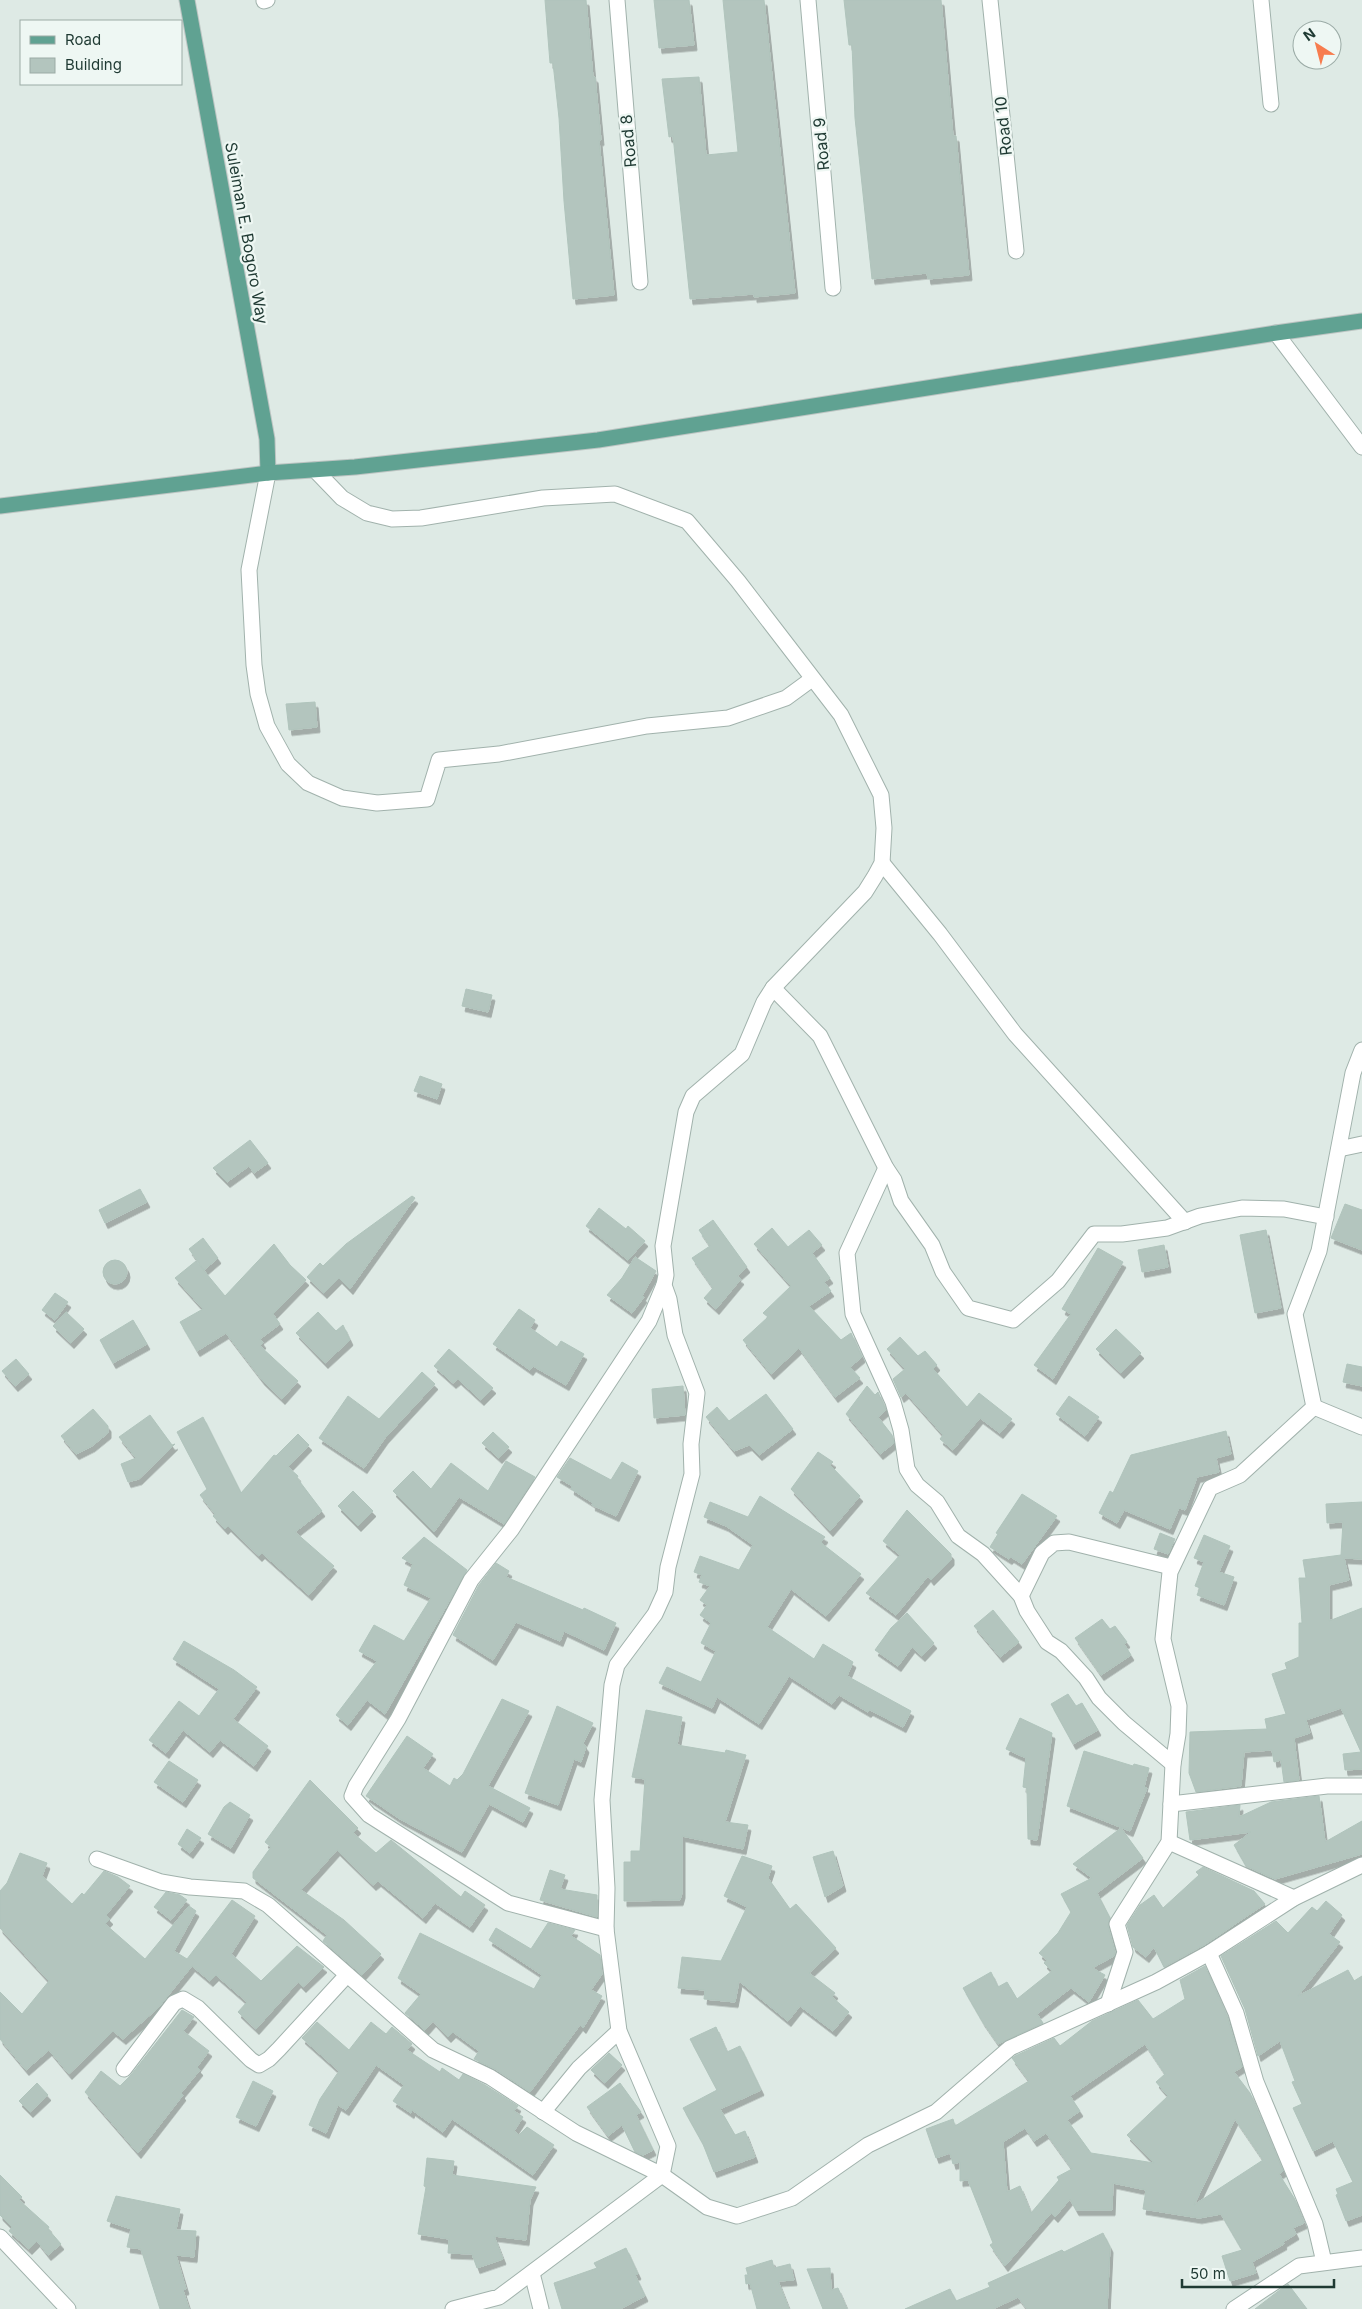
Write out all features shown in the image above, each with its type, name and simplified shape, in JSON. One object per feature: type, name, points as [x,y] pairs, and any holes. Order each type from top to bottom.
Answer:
[{"type":"main road","name":"Suleiman E. Bogoro Way","points":[[187,0],[267,439],[268,473]]},
{"type":"main road","points":[[0,506],[268,473],[315,470],[598,440],[1362,321]]},
{"type":"street","name":"Road 8","points":[[617,0],[640,282]]},
{"type":"street","name":"Road 9","points":[[808,0],[833,288]]},
{"type":"street","name":"Road 10","points":[[990,0],[1016,251]]},
{"type":"street","points":[[1261,0],[1271,104]]},
{"type":"street","points":[[1276,333],[1362,447]]},
{"type":"street","points":[[315,470],[342,498],[367,513],[392,519],[421,518],[543,498],[615,494],[687,521],[738,581],[841,715],[881,795],[884,828],[882,862],[865,892],[773,988],[764,1002],[742,1054],[700,1089],[689,1103],[674,1172],[663,1246],[666,1275],[664,1285],[649,1321],[512,1530],[471,1580],[398,1719],[356,1786],[352,1796],[368,1815],[508,1904],[606,1929]]},
{"type":"street","points":[[268,473],[249,570],[254,665],[258,694],[267,726],[288,764],[308,783],[342,798],[377,803],[428,799],[438,760],[499,754],[647,726],[728,718],[786,698],[812,679]]},
{"type":"street","points":[[882,862],[940,934],[1014,1034],[1185,1222]]},
{"type":"street","points":[[773,988],[820,1036],[886,1168],[894,1180],[901,1201],[932,1245],[943,1272],[968,1308],[1013,1320],[1058,1281],[1094,1234],[1122,1234],[1167,1228],[1200,1216],[1242,1208],[1284,1209],[1326,1217]]},
{"type":"street","points":[[1314,1407],[1295,1314],[1319,1251],[1353,1074],[1362,1050]]},
{"type":"street","points":[[1338,1149],[1362,1144]]},
{"type":"street","points":[[886,1168],[847,1253],[853,1314],[893,1402],[901,1430],[907,1468],[918,1485],[937,1502],[958,1536],[983,1554],[1021,1596],[1027,1611],[1047,1642],[1061,1652],[1086,1678],[1099,1698],[1124,1723],[1173,1764]]},
{"type":"street","points":[[453,2309],[501,2303],[532,2273],[662,2175],[668,2146],[619,2031],[606,1929],[607,1888],[602,1800],[612,1685],[617,1665],[656,1614],[665,1592],[668,1568],[692,1474],[691,1444],[697,1393],[674,1335],[669,1299],[664,1285]]},
{"type":"street","points":[[1314,1407],[1362,1427]]},
{"type":"street","points":[[1108,2004],[1125,1952],[1117,1924],[1168,1842],[1179,1706],[1163,1639],[1171,1567],[1210,1488],[1240,1475],[1314,1407]]},
{"type":"street","points":[[1021,1596],[1042,1553],[1054,1543],[1069,1542],[1171,1567]]},
{"type":"street","points":[[1171,1804],[1327,1786],[1362,1786]]},
{"type":"street","points":[[1168,1842],[1294,1898]]},
{"type":"street","points":[[97,1859],[161,1882],[190,1887],[244,1891],[268,1905],[433,2050],[490,2077],[576,2133],[662,2175],[707,2207],[737,2216],[792,2198],[868,2145],[936,2112],[1010,2048],[1156,1982],[1209,1953],[1294,1898],[1362,1865]]},
{"type":"street","points":[[1209,1953],[1236,2013],[1256,2082],[1315,2224],[1324,2262]]},
{"type":"street","points":[[124,2069],[174,2004],[183,1999],[198,2008],[251,2060],[259,2065],[269,2059],[279,2049],[347,1975]]},
{"type":"street","points":[[543,2112],[579,2068],[619,2031]]},
{"type":"street","points":[[0,2237],[68,2309]]},
{"type":"street","points":[[1234,2309],[1299,2266],[1362,2258]]},
{"type":"street","points":[[532,2273],[541,2309]]},
{"type":"building","points":[[545,0],[586,0],[601,140],[599,140],[614,295],[573,299],[559,118],[553,63],[550,63]]},
{"type":"building","points":[[654,0],[689,0],[694,45],[659,48]]},
{"type":"building","points":[[723,0],[764,0],[795,293],[754,297],[754,294],[690,299],[673,136],[669,137],[662,79],[699,77],[706,155],[738,152]]},
{"type":"building","points":[[844,0],[941,0],[953,136],[956,136],[969,275],[928,279],[927,273],[872,279],[855,118],[852,45],[849,45]]},
{"type":"building","points":[[315,702],[317,727],[289,730],[286,704]]},
{"type":"building","points":[[466,989],[492,995],[488,1012],[462,1006]]},
{"type":"building","points":[[420,1076],[442,1084],[437,1099],[414,1091]]},
{"type":"building","points":[[250,1140],[268,1163],[254,1173],[249,1166],[227,1182],[213,1168]]},
{"type":"building","points":[[140,1189],[147,1202],[105,1223],[99,1210]]},
{"type":"building","points":[[412,1196],[415,1198],[350,1289],[339,1278],[324,1293],[307,1277],[320,1263],[323,1266],[346,1244]]},
{"type":"building","points":[[1345,1204],[1362,1210],[1362,1250],[1331,1238]]},
{"type":"building","points":[[599,1208],[626,1229],[628,1226],[645,1241],[628,1260],[586,1226]]},
{"type":"building","points":[[713,1220],[747,1267],[737,1276],[741,1279],[716,1309],[704,1298],[713,1288],[692,1258],[710,1246],[699,1230]]},
{"type":"building","points":[[772,1228],[788,1247],[809,1230],[822,1245],[812,1253],[830,1278],[824,1282],[831,1291],[809,1306],[841,1340],[851,1333],[862,1357],[850,1367],[860,1378],[835,1397],[799,1348],[771,1374],[743,1340],[768,1317],[763,1313],[791,1286],[754,1244]]},
{"type":"building","points":[[1266,1230],[1281,1308],[1255,1313],[1240,1235]]},
{"type":"building","points":[[203,1238],[218,1258],[204,1270],[189,1249]]},
{"type":"building","points":[[274,1244],[290,1265],[306,1280],[273,1314],[280,1324],[260,1339],[263,1343],[260,1346],[298,1381],[282,1399],[262,1380],[226,1333],[197,1351],[180,1322],[203,1309],[175,1278],[196,1261],[225,1296]]},
{"type":"building","points":[[1164,1245],[1168,1267],[1142,1272],[1138,1250]]},
{"type":"building","points":[[1098,1248],[1123,1262],[1053,1379],[1034,1365],[1071,1314],[1062,1309]]},
{"type":"building","points":[[635,1257],[656,1271],[642,1296],[644,1297],[632,1313],[607,1295],[622,1278]]},
{"type":"building","points":[[115,1260],[124,1263],[127,1272],[124,1281],[115,1284],[106,1281],[103,1272],[106,1263]]},
{"type":"building","points":[[55,1293],[68,1302],[55,1320],[42,1310]]},
{"type":"building","points":[[519,1309],[535,1320],[530,1328],[557,1347],[561,1341],[584,1354],[566,1385],[533,1366],[530,1370],[493,1344]]},
{"type":"building","points":[[66,1312],[84,1329],[71,1343],[53,1326]]},
{"type":"building","points":[[318,1312],[336,1331],[343,1325],[350,1340],[325,1363],[296,1333]]},
{"type":"building","points":[[133,1320],[147,1344],[113,1363],[100,1340]]},
{"type":"building","points":[[1116,1329],[1141,1353],[1121,1373],[1096,1349]]},
{"type":"building","points":[[900,1337],[918,1356],[925,1351],[937,1365],[933,1369],[967,1407],[979,1393],[1012,1419],[1000,1433],[980,1418],[953,1450],[940,1439],[943,1435],[906,1393],[901,1397],[893,1379],[905,1369],[887,1349]]},
{"type":"building","points":[[449,1349],[493,1388],[481,1400],[458,1379],[453,1383],[434,1366]]},
{"type":"building","points":[[16,1359],[29,1374],[15,1386],[2,1371]]},
{"type":"building","points":[[1347,1364],[1362,1367],[1362,1386],[1343,1382]]},
{"type":"building","points":[[422,1372],[435,1384],[385,1438],[364,1468],[319,1438],[348,1396],[379,1419]]},
{"type":"building","points":[[683,1386],[685,1415],[654,1418],[652,1389]]},
{"type":"building","points":[[867,1386],[875,1395],[878,1392],[886,1410],[878,1417],[892,1435],[894,1443],[880,1454],[846,1414]]},
{"type":"building","points":[[766,1394],[793,1429],[759,1455],[749,1445],[734,1451],[706,1417],[717,1407],[729,1421]]},
{"type":"building","points":[[1069,1396],[1099,1417],[1085,1436],[1056,1414]]},
{"type":"building","points":[[93,1409],[108,1426],[108,1433],[92,1446],[76,1454],[61,1436]]},
{"type":"building","points":[[150,1415],[172,1445],[175,1444],[139,1479],[128,1482],[121,1464],[136,1458],[119,1437]]},
{"type":"building","points":[[203,1417],[241,1493],[274,1455],[276,1456],[298,1434],[309,1445],[288,1467],[298,1476],[297,1478],[322,1511],[295,1532],[334,1566],[309,1595],[262,1553],[259,1556],[228,1526],[225,1529],[213,1516],[215,1514],[200,1495],[207,1489],[177,1432]]},
{"type":"building","points":[[1226,1431],[1231,1454],[1216,1458],[1219,1472],[1197,1477],[1185,1510],[1179,1508],[1170,1529],[1124,1510],[1117,1523],[1099,1513],[1110,1491],[1113,1493],[1131,1455]]},
{"type":"building","points":[[493,1432],[509,1447],[499,1458],[482,1443]]},
{"type":"building","points":[[818,1452],[833,1462],[830,1465],[860,1496],[830,1531],[791,1489]]},
{"type":"building","points":[[570,1458],[611,1480],[622,1462],[638,1471],[616,1516],[592,1505],[593,1503],[571,1489],[572,1486],[557,1477]]},
{"type":"building","points":[[506,1461],[535,1477],[504,1524],[459,1497],[434,1532],[393,1491],[413,1471],[431,1489],[451,1463],[488,1491]]},
{"type":"building","points":[[353,1491],[373,1511],[358,1526],[338,1506]]},
{"type":"building","points":[[1022,1494],[1057,1516],[1022,1564],[1011,1557],[1009,1559],[990,1547],[998,1534],[996,1533]]},
{"type":"building","points":[[760,1496],[825,1537],[821,1542],[861,1574],[826,1616],[791,1589],[767,1627],[814,1659],[823,1644],[853,1662],[847,1676],[911,1711],[903,1727],[870,1710],[868,1712],[839,1695],[832,1704],[789,1676],[759,1724],[717,1697],[712,1708],[659,1683],[667,1667],[701,1682],[716,1651],[701,1643],[711,1623],[700,1615],[707,1605],[700,1600],[710,1586],[699,1582],[702,1575],[694,1572],[700,1556],[739,1570],[753,1545],[726,1526],[704,1517],[710,1502],[748,1517]]},
{"type":"building","points":[[1362,1502],[1362,1559],[1344,1558],[1349,1580],[1329,1585],[1329,1621],[1362,1608],[1362,1769],[1345,1770],[1343,1754],[1361,1752],[1341,1708],[1306,1720],[1310,1733],[1294,1738],[1299,1780],[1284,1782],[1281,1760],[1274,1762],[1272,1750],[1244,1752],[1241,1786],[1196,1792],[1189,1773],[1190,1732],[1267,1729],[1265,1719],[1286,1714],[1272,1674],[1287,1669],[1285,1663],[1299,1657],[1299,1623],[1302,1623],[1299,1578],[1306,1578],[1303,1560],[1341,1555],[1343,1522],[1327,1523],[1326,1504]]},
{"type":"building","points":[[907,1510],[951,1554],[951,1560],[931,1580],[928,1576],[896,1615],[866,1593],[900,1555],[883,1541]]},
{"type":"building","points":[[1160,1533],[1175,1539],[1168,1554],[1154,1549]]},
{"type":"building","points":[[1204,1535],[1230,1546],[1219,1572],[1234,1577],[1224,1605],[1197,1595],[1200,1588],[1195,1586],[1204,1562],[1194,1558]]},
{"type":"building","points":[[424,1537],[467,1570],[385,1714],[367,1700],[348,1725],[336,1715],[377,1661],[359,1651],[374,1625],[404,1641],[431,1598],[404,1585],[413,1564],[402,1558]]},
{"type":"building","points":[[496,1563],[509,1571],[506,1577],[616,1623],[604,1650],[564,1631],[560,1641],[516,1622],[493,1660],[453,1635],[479,1585]]},
{"type":"building","points":[[993,1610],[1019,1642],[1000,1657],[974,1626]]},
{"type":"building","points":[[907,1613],[934,1643],[922,1656],[912,1647],[898,1666],[875,1650],[891,1628]]},
{"type":"building","points":[[1102,1619],[1110,1629],[1115,1626],[1127,1642],[1124,1644],[1131,1655],[1101,1675],[1075,1638]]},
{"type":"building","points":[[184,1641],[234,1670],[257,1687],[233,1719],[268,1746],[254,1766],[220,1740],[210,1752],[183,1730],[166,1753],[149,1740],[179,1701],[199,1716],[219,1689],[173,1659]]},
{"type":"building","points":[[1068,1694],[1076,1706],[1082,1703],[1098,1730],[1073,1744],[1051,1704]]},
{"type":"building","points":[[502,1699],[529,1711],[488,1786],[530,1808],[523,1822],[489,1804],[462,1852],[400,1819],[366,1796],[407,1736],[433,1754],[423,1768],[450,1786],[454,1778],[457,1780],[463,1774]]},
{"type":"building","points":[[557,1706],[593,1723],[583,1743],[586,1747],[581,1762],[574,1759],[558,1805],[525,1793]]},
{"type":"building","points":[[646,1710],[682,1717],[677,1745],[725,1753],[726,1750],[746,1755],[725,1822],[748,1825],[743,1849],[682,1836],[682,1893],[680,1900],[624,1901],[624,1862],[631,1862],[631,1851],[640,1851],[645,1779],[632,1777]]},
{"type":"building","points":[[1020,1718],[1052,1733],[1037,1840],[1028,1839],[1027,1788],[1023,1787],[1026,1758],[1006,1749]]},
{"type":"building","points":[[1084,1751],[1133,1766],[1134,1764],[1149,1768],[1144,1787],[1147,1788],[1130,1831],[1067,1806]]},
{"type":"building","points":[[169,1761],[198,1780],[183,1802],[154,1782]]},
{"type":"building","points":[[310,1780],[358,1828],[353,1833],[376,1853],[391,1840],[461,1897],[465,1891],[485,1905],[470,1927],[435,1903],[423,1918],[378,1881],[373,1885],[337,1850],[301,1890],[344,1920],[381,1954],[362,1975],[323,1941],[327,1935],[253,1878],[253,1872],[271,1847],[265,1842]]},
{"type":"building","points":[[1319,1796],[1325,1842],[1362,1821],[1362,1854],[1275,1879],[1246,1866],[1234,1845],[1251,1832],[1190,1840],[1186,1812],[1240,1805],[1239,1817],[1271,1802]]},
{"type":"building","points":[[230,1802],[250,1815],[231,1848],[208,1834],[224,1807]]},
{"type":"building","points":[[1121,1828],[1143,1858],[1097,1893],[1110,1918],[1108,1926],[1115,1952],[1114,1956],[1092,1968],[1105,1975],[1089,2002],[1071,1988],[1037,2014],[1043,2023],[998,2044],[963,1988],[991,1972],[998,1987],[1007,1982],[1017,1999],[1052,1971],[1044,1963],[1047,1960],[1039,1953],[1058,1933],[1071,1912],[1061,1894],[1092,1878],[1073,1864]]},
{"type":"building","points":[[187,1829],[201,1838],[190,1853],[178,1844]]},
{"type":"building","points":[[833,1851],[843,1886],[825,1897],[813,1857]]},
{"type":"building","points":[[20,1853],[47,1863],[42,1876],[72,1904],[82,1893],[84,1895],[104,1871],[118,1877],[130,1886],[106,1915],[110,1919],[105,1924],[145,1959],[189,1906],[196,1911],[174,1951],[187,1959],[232,1900],[255,1916],[231,1954],[261,1981],[297,1946],[324,1967],[303,1987],[298,1982],[256,2029],[238,2012],[247,2002],[216,1975],[210,1981],[192,1966],[158,2008],[123,2039],[113,2031],[69,2074],[49,2050],[26,2070],[0,2039],[0,1992],[22,2014],[49,1981],[0,1928],[0,1891],[7,1883]]},
{"type":"building","points":[[742,1856],[772,1866],[768,1878],[790,1909],[796,1904],[836,1948],[809,1973],[835,1993],[832,1997],[849,2012],[833,2031],[800,2006],[788,2021],[739,1981],[735,2002],[704,1999],[705,1990],[678,1988],[682,1957],[721,1961],[747,1907],[724,1896]]},
{"type":"building","points":[[1203,1867],[1254,1891],[1265,1904],[1204,1945],[1164,1967],[1154,1947],[1146,1957],[1133,1947],[1127,1925],[1140,1905],[1154,1895],[1163,1908],[1199,1875],[1196,1872]]},
{"type":"building","points":[[550,1870],[565,1875],[560,1889],[597,1895],[597,1917],[540,1900]]},
{"type":"building","points":[[166,1892],[180,1895],[187,1900],[171,1920],[154,1907]]},
{"type":"building","points":[[1326,1901],[1342,1915],[1329,1934],[1340,1942],[1298,1996],[1348,1970],[1354,1981],[1362,1976],[1362,2215],[1346,2221],[1336,2195],[1338,2194],[1336,2189],[1353,2182],[1333,2141],[1313,2151],[1293,2108],[1302,2104],[1292,2082],[1295,2081],[1280,2041],[1258,2056],[1245,2009],[1221,1956],[1276,1921],[1288,1933],[1312,1907],[1317,1911]]},
{"type":"building","points":[[548,1923],[575,1930],[571,1936],[600,1955],[602,1974],[591,1990],[602,1996],[583,2028],[580,2025],[530,2092],[495,2069],[474,2059],[479,2051],[453,2032],[448,2037],[433,2021],[425,2030],[405,2013],[421,1994],[398,1978],[420,1933],[534,1989],[542,1975],[489,1940],[496,1928],[531,1949]]},
{"type":"building","points":[[1205,1966],[1227,2016],[1242,2067],[1234,2072],[1250,2093],[1283,2171],[1279,2174],[1294,2198],[1304,2223],[1293,2228],[1296,2234],[1283,2242],[1284,2244],[1252,2262],[1256,2273],[1230,2281],[1222,2256],[1242,2250],[1221,2214],[1199,2218],[1143,2209],[1146,2190],[1113,2183],[1112,2210],[1076,2210],[1070,2199],[1055,2217],[1051,2213],[1005,2266],[990,2245],[993,2243],[968,2180],[960,2181],[960,2162],[953,2164],[950,2153],[936,2158],[926,2129],[953,2119],[955,2126],[1029,2081],[1012,2058],[1015,2056],[1054,2038],[1060,2046],[1092,2021],[1138,2000],[1153,2019],[1185,1999],[1180,1980]],"holes":[[[1145,2044],[1165,2074],[1156,2082],[1168,2096],[1127,2135],[1154,2163],[1091,2153],[1067,2120],[1080,2111],[1070,2096]],[[1235,2119],[1263,2160],[1194,2205]],[[1025,2128],[1034,2141],[1046,2133],[1072,2169],[1057,2177],[1059,2180],[1031,2213],[1020,2186],[1007,2192],[1003,2142]]]},
{"type":"building","points":[[182,2010],[194,2017],[183,2031],[209,2051],[197,2067],[200,2070],[181,2093],[183,2095],[138,2153],[85,2092],[101,2071],[120,2086],[131,2075]]},
{"type":"building","points":[[317,2022],[349,2050],[371,2022],[386,2034],[392,2027],[412,2044],[407,2050],[440,2072],[442,2068],[459,2080],[463,2074],[485,2085],[518,2106],[514,2111],[523,2117],[514,2131],[519,2135],[527,2127],[554,2145],[533,2175],[452,2119],[443,2132],[412,2110],[411,2113],[393,2101],[404,2085],[376,2065],[346,2110],[338,2105],[326,2133],[309,2125],[320,2099],[339,2071],[302,2038]]},
{"type":"building","points":[[716,2027],[727,2052],[740,2046],[761,2090],[720,2109],[735,2135],[745,2131],[755,2157],[714,2172],[703,2144],[683,2108],[717,2090],[690,2039]]},
{"type":"building","points":[[609,2053],[622,2065],[605,2083],[591,2070]]},
{"type":"building","points":[[253,2081],[273,2091],[256,2126],[236,2117]]},
{"type":"building","points":[[37,2083],[48,2095],[30,2112],[19,2101]]},
{"type":"building","points":[[620,2083],[641,2112],[636,2115],[653,2150],[643,2155],[635,2152],[622,2125],[608,2136],[587,2107]]},
{"type":"building","points":[[427,2158],[454,2161],[452,2175],[536,2187],[530,2200],[526,2240],[494,2236],[503,2259],[477,2268],[472,2254],[448,2253],[449,2239],[418,2234],[426,2187],[424,2186]]},
{"type":"building","points":[[0,2175],[22,2197],[19,2200],[49,2227],[48,2229],[61,2244],[48,2255],[37,2241],[29,2249],[9,2231],[12,2227],[0,2215]]},
{"type":"building","points":[[116,2196],[180,2209],[176,2230],[196,2231],[194,2257],[176,2255],[186,2289],[183,2290],[189,2309],[160,2309],[141,2249],[127,2247],[131,2229],[107,2221]]},
{"type":"building","points":[[1103,2233],[1110,2247],[1107,2309],[1027,2309],[1018,2297],[993,2309],[905,2309],[950,2289],[956,2301],[990,2287],[988,2283],[1062,2250],[1064,2252]]},
{"type":"building","points":[[626,2248],[638,2274],[635,2275],[645,2296],[620,2309],[562,2309],[554,2283],[597,2268],[594,2263]]},
{"type":"building","points":[[772,2260],[774,2268],[790,2264],[794,2280],[778,2281],[789,2309],[757,2309],[750,2283],[746,2284],[745,2275],[748,2275],[746,2268]]},
{"type":"building","points":[[830,2268],[831,2290],[838,2288],[847,2309],[823,2309],[807,2269]]},
{"type":"building","points":[[1288,2284],[1307,2309],[1255,2309],[1281,2289]]}]
